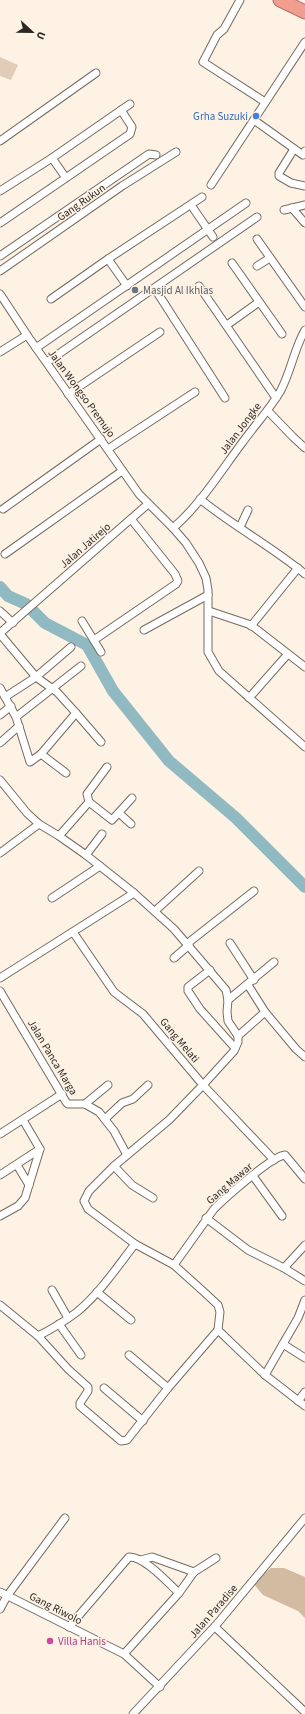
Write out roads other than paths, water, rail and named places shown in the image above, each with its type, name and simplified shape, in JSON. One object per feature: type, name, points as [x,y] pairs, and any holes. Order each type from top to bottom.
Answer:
[{"type":"highway","points":[[280,0],[305,12]]},
{"type":"highway","points":[[300,0],[305,2]]},
{"type":"street","points":[[240,0],[224,30],[217,35],[203,62],[265,102]]},
{"type":"street","points":[[211,185],[305,42]]},
{"type":"street","points":[[0,141],[96,73]]},
{"type":"street","points":[[0,191],[52,158],[130,104]]},
{"type":"street","points":[[0,223],[130,134],[132,127],[121,110]]},
{"type":"street","points":[[254,120],[303,155],[305,151]]},
{"type":"street","points":[[294,149],[279,173],[279,176],[291,183],[305,186]]},
{"type":"street","name":"Gang Rukun","points":[[0,271],[122,186],[176,152]]},
{"type":"street","points":[[0,256],[150,154],[156,155]]},
{"type":"street","points":[[52,158],[66,178]]},
{"type":"street","points":[[51,299],[108,259],[202,197]]},
{"type":"street","points":[[36,348],[127,286],[211,234],[246,203]]},
{"type":"street","points":[[191,205],[211,234]]},
{"type":"street","points":[[284,210],[305,205]]},
{"type":"street","points":[[292,208],[305,224]]},
{"type":"street","points":[[47,362],[155,290],[258,217]]},
{"type":"street","points":[[257,239],[305,307]]},
{"type":"street","points":[[257,266],[270,258]]},
{"type":"street","points":[[108,259],[127,286]]},
{"type":"street","points":[[232,263],[282,334]]},
{"type":"street","points":[[199,286],[276,398]]},
{"type":"street","points":[[155,290],[225,398]]},
{"type":"street","name":"Jalan Wongso Premujo","points":[[0,294],[122,471],[148,504],[186,543],[199,563],[206,578],[208,595],[208,652],[219,671],[305,747]]},
{"type":"street","points":[[227,325],[260,302]]},
{"type":"street","name":"Jalan Jongke","points":[[173,528],[181,521],[200,498],[268,411],[281,390],[305,330]]},
{"type":"street","points":[[68,394],[160,332]]},
{"type":"street","points":[[0,352],[27,335]]},
{"type":"street","points":[[108,449],[196,392]]},
{"type":"street","points":[[268,411],[305,448]]},
{"type":"street","points":[[3,510],[101,439]]},
{"type":"street","points":[[5,554],[122,471]]},
{"type":"street","points":[[200,498],[219,514],[281,554],[305,574]]},
{"type":"street","name":"Jalan Jatirejo","points":[[13,623],[148,504]]},
{"type":"street","points":[[240,528],[248,510]]},
{"type":"street","points":[[94,640],[157,598],[176,584],[178,580],[175,574],[131,520]]},
{"type":"street","points":[[251,626],[298,568]]},
{"type":"street","points":[[144,630],[208,595]]},
{"type":"street","points":[[209,611],[251,626],[287,655],[305,667]]},
{"type":"street","points":[[0,612],[13,623],[0,634],[36,677],[53,689],[101,742]]},
{"type":"street","points":[[82,621],[101,652]]},
{"type":"street","points":[[6,697],[36,677],[71,647]]},
{"type":"street","points":[[249,698],[287,655]]},
{"type":"street","points":[[16,717],[81,666]]},
{"type":"street","points":[[0,688],[16,717],[29,761],[32,762],[41,754],[76,713]]},
{"type":"street","points":[[0,715],[11,706]]},
{"type":"street","points":[[0,743],[19,726]]},
{"type":"street","points":[[41,754],[66,773]]},
{"type":"street","points":[[107,767],[87,794],[89,802],[111,820],[114,819],[132,798]]},
{"type":"street","points":[[0,780],[27,813],[39,824],[60,836],[134,893],[156,911],[189,944],[226,990],[228,1000],[228,1021],[238,1036]]},
{"type":"street","points":[[60,836],[89,802]]},
{"type":"street","points":[[119,813],[131,824]]},
{"type":"street","points":[[0,853],[39,824]]},
{"type":"street","points":[[86,855],[102,834]]},
{"type":"street","points":[[52,898],[100,866]]},
{"type":"street","points":[[156,911],[199,870]]},
{"type":"street","points":[[174,958],[254,891]]},
{"type":"street","points":[[0,978],[134,893]]},
{"type":"street","name":"Gang Melati","points":[[73,932],[114,992],[143,1014],[203,1085],[274,1160]]},
{"type":"street","points":[[230,943],[265,1012],[296,1049],[305,1057]]},
{"type":"street","points":[[228,1000],[274,962]]},
{"type":"street","points":[[210,970],[188,987],[188,991],[200,1009],[235,1048]]},
{"type":"street","name":"Jalan Panca Marga","points":[[0,991],[68,1104],[86,1104],[99,1112],[114,1131],[127,1155]]},
{"type":"street","points":[[0,1305],[38,1336],[68,1369],[88,1387],[88,1391],[80,1403],[80,1406],[117,1440],[124,1442],[127,1440],[168,1388],[218,1330],[220,1312],[218,1305],[174,1265],[135,1244],[88,1209],[85,1205],[85,1198],[89,1191],[114,1166],[169,1120],[203,1085],[235,1048],[238,1036],[265,1012]]},
{"type":"street","points":[[105,1119],[122,1103],[133,1099],[148,1084]]},
{"type":"street","points":[[86,1104],[108,1085]]},
{"type":"street","points":[[0,1134],[62,1094]]},
{"type":"street","points":[[0,1216],[22,1202],[40,1149],[23,1120]]},
{"type":"street","points":[[0,1175],[40,1149]]},
{"type":"street","points":[[274,1160],[285,1155],[305,1179]]},
{"type":"street","name":"Gang Mawar","points":[[174,1265],[206,1218],[222,1201],[274,1160]]},
{"type":"street","points":[[17,1165],[29,1185]]},
{"type":"street","points":[[114,1166],[132,1185],[154,1198]]},
{"type":"street","points":[[253,1176],[282,1216]]},
{"type":"street","points":[[206,1218],[240,1245],[305,1281]]},
{"type":"street","points":[[38,1336],[59,1324],[83,1307],[97,1292],[135,1244]]},
{"type":"street","points":[[284,1268],[304,1245]]},
{"type":"street","points":[[52,1290],[68,1318]]},
{"type":"street","points":[[97,1292],[131,1320]]},
{"type":"street","points":[[265,1375],[284,1344],[302,1319],[305,1300]]},
{"type":"street","points":[[59,1324],[81,1355]]},
{"type":"street","points":[[218,1330],[265,1375],[305,1406]]},
{"type":"street","points":[[284,1344],[305,1358]]},
{"type":"street","points":[[129,1355],[168,1388]]},
{"type":"street","points":[[104,1388],[143,1421]]},
{"type":"street","points":[[298,1401],[305,1392]]},
{"type":"street","points":[[0,1609],[3,1594],[65,1518]]},
{"type":"street","name":"Jalan Paradise","points":[[133,1714],[215,1627],[305,1518]]},
{"type":"street","points":[[70,1627],[129,1557],[142,1560],[179,1593]]},
{"type":"street","points":[[142,1560],[152,1557],[194,1572]]},
{"type":"street","points":[[124,1654],[179,1593],[194,1572],[216,1558]]},
{"type":"street","name":"Gang Riwolo","points":[[3,1594],[124,1654],[160,1687]]},
{"type":"street","points":[[215,1627],[305,1712]]},
{"type":"waterway","points":[[0,587],[8,596],[26,604],[45,623],[87,645],[113,691],[169,761],[236,818],[305,887]]},
{"type":"place","name":"Grha Suzuki","points":[[256,116]]},
{"type":"place","name":"Masjid Al Ikhlas","points":[[135,290]]},
{"type":"place","name":"Villa Hanis","points":[[50,1641]]}]
